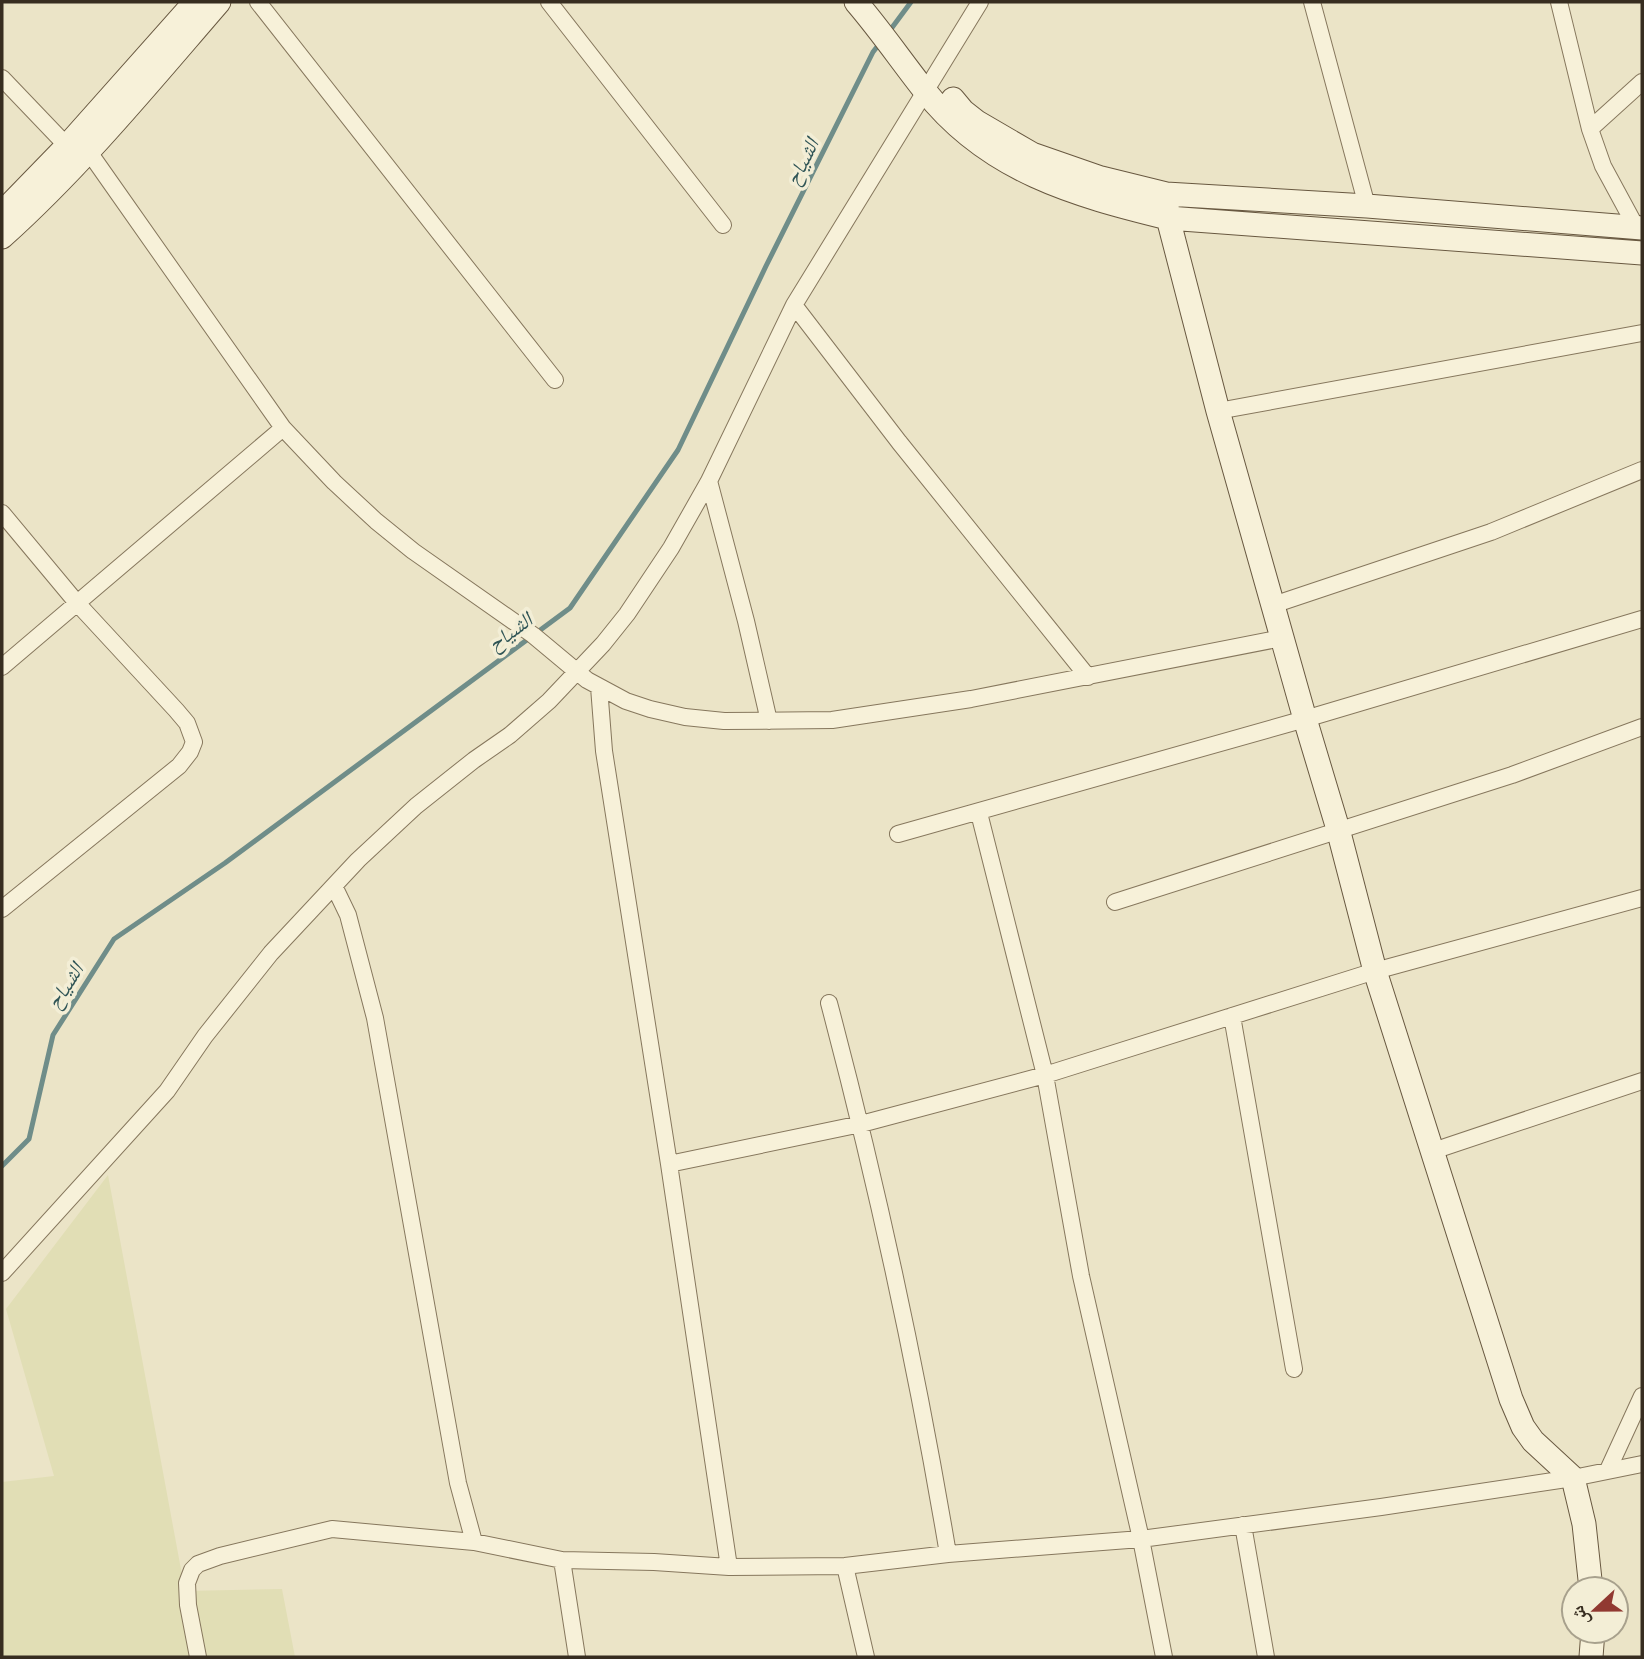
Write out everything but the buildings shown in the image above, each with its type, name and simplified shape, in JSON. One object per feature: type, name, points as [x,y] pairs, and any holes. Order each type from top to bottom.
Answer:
[{"type":"main road","points":[[2,237],[34,208],[195,2]]},
{"type":"main road","points":[[2,212],[78,149],[219,2]]},
{"type":"main road","points":[[856,2],[878,12],[929,85],[970,137],[1001,159],[1095,200],[1168,218],[1642,253]]},
{"type":"main road","points":[[929,85],[1001,137],[1032,154],[1101,178],[1167,194],[1367,206],[1640,232]]},
{"type":"main road","points":[[1167,194],[1168,218],[1218,411],[1338,829],[1375,971],[1511,1399],[1523,1427],[1533,1441],[1573,1478],[1584,1524],[1589,1575]]},
{"type":"street","points":[[258,2],[555,380]]},
{"type":"street","points":[[549,2],[723,225]]},
{"type":"street","points":[[2,1273],[167,1091],[205,1036],[271,953],[335,888],[358,860],[416,806],[550,701],[578,673],[627,614],[709,481],[794,305],[980,2]]},
{"type":"street","points":[[1312,2],[1367,206]]},
{"type":"street","points":[[1559,2],[1590,129],[1603,166],[1640,232]]},
{"type":"street","points":[[2,78],[8,96],[78,149],[283,428],[334,482],[376,521],[533,635],[599,687],[650,709],[685,717],[769,721],[832,720],[897,712],[1282,638]]},
{"type":"street","points":[[1590,129],[1642,82]]},
{"type":"street","points":[[794,305],[899,442],[1087,677]]},
{"type":"street","points":[[1218,411],[1642,333]]},
{"type":"street","points":[[2,667],[283,428]]},
{"type":"street","points":[[1273,605],[1491,533],[1642,470]]},
{"type":"street","points":[[709,481],[769,721]]},
{"type":"street","points":[[2,513],[77,603],[177,710],[187,723],[194,742],[179,766],[2,909]]},
{"type":"street","points":[[898,834],[979,813],[1642,620]]},
{"type":"street","points":[[599,687],[604,751],[729,1567]]},
{"type":"street","points":[[1115,902],[1512,775],[1642,727]]},
{"type":"street","points":[[979,813],[1045,1075],[1081,1276],[1142,1539],[1164,1657]]},
{"type":"street","points":[[335,888],[348,915],[374,1018],[458,1483],[474,1542]]},
{"type":"street","points":[[669,1164],[861,1124],[1045,1075],[1375,971],[1642,898]]},
{"type":"street","points":[[830,1003],[861,1124],[933,1462],[948,1554]]},
{"type":"street","points":[[1233,1016],[1294,1368]]},
{"type":"street","points":[[1433,1152],[1642,1081]]},
{"type":"street","points":[[1608,1470],[1642,1396]]},
{"type":"street","points":[[198,1657],[188,1605],[187,1583],[192,1570],[205,1560],[332,1529],[474,1542],[562,1560],[729,1567],[845,1566],[948,1554],[1142,1539],[1573,1478],[1642,1464]]},
{"type":"street","points":[[1242,1525],[1266,1657]]},
{"type":"street","points":[[562,1560],[577,1657]]},
{"type":"street","points":[[845,1566],[866,1657]]},
{"type":"shaded area","points":[[108,1175],[185,1591],[282,1589],[295,1657],[2,1657],[2,1482],[54,1476],[6,1309]]},
{"type":"waterway","name":"الشياح","points":[[888,33],[911,2]]},
{"type":"waterway","name":"الشياح","points":[[2,1166],[29,1139],[53,1035],[114,939],[225,863],[570,608],[678,450],[766,266],[873,52],[880,43]]}]
